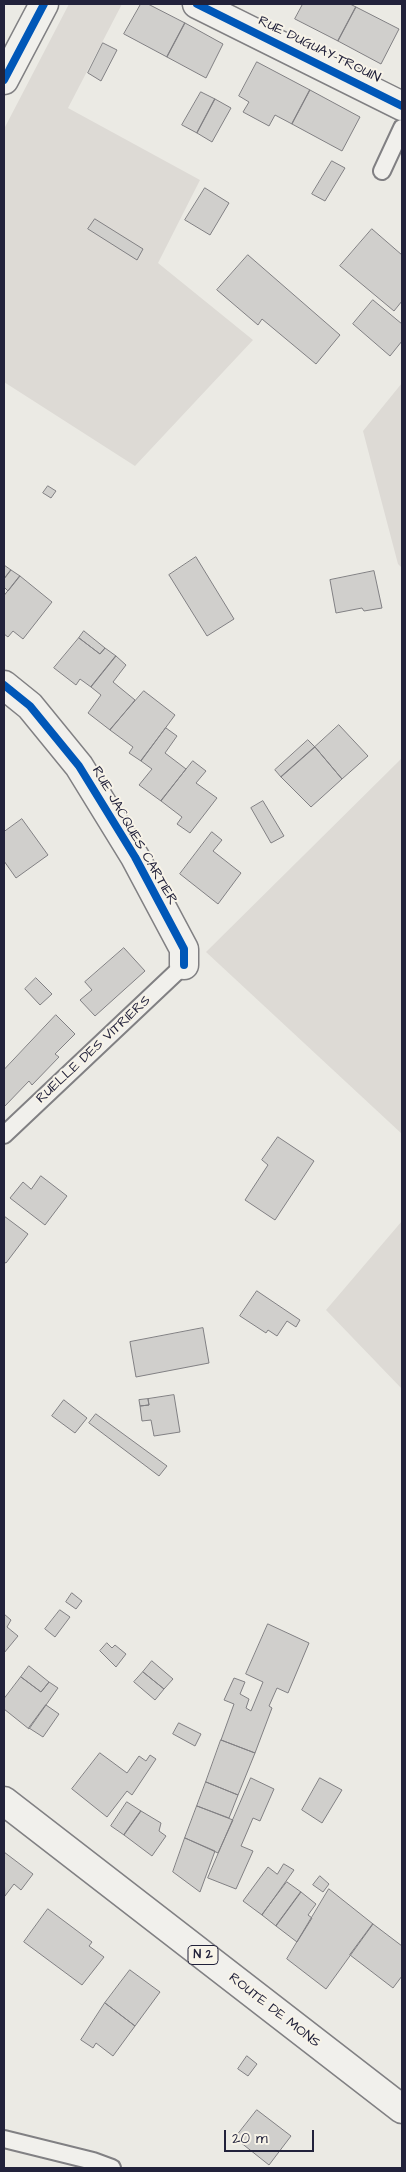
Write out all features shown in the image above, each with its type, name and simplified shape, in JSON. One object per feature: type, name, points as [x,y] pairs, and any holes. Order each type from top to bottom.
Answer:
[{"type":"street","points":[[4,80],[44,4]]},
{"type":"street","name":"RUE DUGUAY-TROUIN","points":[[197,4],[402,106]]},
{"type":"street","name":"RUE JACQUES CARTIER","points":[[4,685],[30,706],[79,766],[135,857],[180,941],[184,949],[184,965]]},
{"type":"street","name":"ROUTE DE MONS","points":[[4,1801],[402,2110]]},
{"type":"lane","points":[[382,171],[402,128]]},
{"type":"lane","name":"RUELLE DES VITRIERS","points":[[4,1134],[184,965]]},
{"type":"lane","points":[[4,2138],[93,2161],[112,2168]]},
{"type":"shaded area","points":[[69,4],[122,4],[68,108],[200,180],[158,263],[253,340],[135,466],[4,382],[4,129]]},
{"type":"shaded area","points":[[402,383],[402,568],[398,564],[363,431]]},
{"type":"shaded area","points":[[402,758],[402,1134],[206,952]]},
{"type":"shaded area","points":[[402,1221],[402,1389],[326,1310]]},
{"type":"building","points":[[141,4],[148,4],[185,23],[167,57],[124,34]]},
{"type":"building","points":[[303,4],[350,4],[356,7],[338,41],[295,19]]},
{"type":"building","points":[[356,7],[399,29],[381,64],[338,41]]},
{"type":"building","points":[[185,23],[223,44],[206,78],[167,57]]},
{"type":"building","points":[[103,43],[117,50],[101,81],[88,73]]},
{"type":"building","points":[[257,62],[310,90],[292,124],[275,115],[269,126],[243,112],[249,102],[239,96]]},
{"type":"building","points":[[310,90],[360,117],[342,151],[292,124]]},
{"type":"building","points":[[201,92],[215,99],[197,133],[182,125]]},
{"type":"building","points":[[215,99],[231,108],[212,142],[197,133]]},
{"type":"building","points":[[332,161],[345,168],[325,201],[312,194]]},
{"type":"building","points":[[205,188],[229,203],[210,235],[185,220]]},
{"type":"building","points":[[95,219],[143,249],[137,260],[88,229]]},
{"type":"building","points":[[372,229],[402,255],[402,301],[394,311],[340,266]]},
{"type":"building","points":[[248,255],[340,335],[316,364],[262,319],[258,325],[217,290]]},
{"type":"building","points":[[373,300],[402,324],[402,341],[390,356],[353,324]]},
{"type":"building","points":[[48,486],[56,491],[51,498],[43,493]]},
{"type":"building","points":[[196,557],[234,619],[207,636],[169,575]]},
{"type":"building","points":[[4,565],[11,570],[4,579]]},
{"type":"building","points":[[11,570],[20,576],[8,591],[4,587],[4,579]]},
{"type":"building","points":[[374,571],[382,608],[364,611],[362,608],[336,613],[330,580]]},
{"type":"building","points":[[20,576],[52,602],[23,639],[13,631],[8,637],[4,634],[4,596]]},
{"type":"building","points":[[84,631],[105,648],[100,654],[79,638]]},
{"type":"building","points":[[79,638],[100,654],[105,648],[116,656],[91,687],[80,679],[76,685],[54,668]]},
{"type":"building","points":[[116,656],[126,665],[113,682],[135,700],[110,730],[88,713],[101,695],[91,687]]},
{"type":"building","points":[[144,691],[175,715],[141,761],[129,753],[133,747],[110,730]]},
{"type":"building","points":[[339,725],[368,756],[342,779],[315,747]]},
{"type":"building","points":[[166,728],[177,736],[165,753],[186,769],[161,801],[139,785],[152,769],[141,761]]},
{"type":"building","points":[[308,740],[315,747],[281,777],[275,770]]},
{"type":"building","points":[[315,747],[342,779],[311,807],[281,777]]},
{"type":"building","points":[[193,761],[206,771],[196,783],[217,798],[190,833],[177,824],[182,817],[161,801]]},
{"type":"building","points":[[263,801],[284,836],[271,843],[251,808]]},
{"type":"building","points":[[22,819],[48,855],[16,878],[4,861],[4,832]]},
{"type":"building","points":[[212,832],[222,840],[213,851],[241,873],[218,904],[180,874]]},
{"type":"building","points":[[124,948],[145,971],[95,1016],[80,1000],[92,990],[85,982]]},
{"type":"building","points":[[36,978],[52,994],[40,1005],[25,989]]},
{"type":"building","points":[[56,1015],[75,1034],[55,1054],[59,1057],[32,1085],[29,1081],[4,1107],[4,1070]]},
{"type":"building","points":[[278,1137],[314,1161],[275,1220],[245,1200],[268,1165],[262,1160]]},
{"type":"building","points":[[41,1176],[67,1196],[45,1225],[10,1198],[23,1182],[31,1189]]},
{"type":"building","points":[[4,1216],[28,1234],[6,1263],[4,1262]]},
{"type":"building","points":[[257,1291],[300,1320],[296,1327],[287,1321],[277,1336],[268,1330],[266,1333],[240,1316]]},
{"type":"building","points":[[203,1328],[209,1363],[136,1377],[130,1342]]},
{"type":"building","points":[[174,1395],[180,1432],[154,1436],[151,1420],[142,1421],[140,1406],[149,1405],[148,1399]]},
{"type":"building","points":[[148,1399],[149,1405],[140,1406],[139,1400]]},
{"type":"building","points":[[64,1400],[87,1418],[75,1433],[52,1416]]},
{"type":"building","points":[[96,1414],[167,1466],[159,1476],[89,1423]]},
{"type":"building","points":[[72,1593],[82,1601],[76,1609],[66,1602]]},
{"type":"building","points":[[60,1610],[70,1617],[55,1637],[45,1629]]},
{"type":"building","points":[[4,1614],[11,1620],[7,1627],[18,1636],[4,1653]]},
{"type":"building","points":[[268,1624],[309,1643],[288,1693],[277,1688],[269,1706],[272,1708],[255,1753],[221,1740],[234,1704],[224,1700],[234,1678],[245,1682],[240,1694],[249,1699],[246,1708],[251,1711],[263,1682],[246,1674]]},
{"type":"building","points":[[107,1643],[112,1648],[115,1645],[126,1654],[116,1667],[100,1651]]},
{"type":"building","points":[[152,1661],[173,1679],[164,1689],[143,1672]]},
{"type":"building","points":[[29,1666],[49,1682],[41,1692],[21,1677]]},
{"type":"building","points":[[143,1672],[164,1689],[155,1700],[134,1682]]},
{"type":"building","points":[[21,1677],[41,1692],[49,1682],[58,1688],[29,1729],[4,1709],[4,1699]]},
{"type":"building","points":[[46,1705],[59,1714],[43,1737],[29,1728]]},
{"type":"building","points":[[179,1723],[201,1734],[195,1746],[173,1734]]},
{"type":"building","points":[[221,1740],[255,1753],[238,1795],[206,1782]]},
{"type":"building","points":[[100,1753],[127,1773],[139,1756],[146,1761],[150,1755],[156,1759],[132,1795],[127,1791],[107,1817],[72,1789]]},
{"type":"building","points":[[251,1778],[274,1789],[260,1821],[253,1818],[241,1846],[253,1851],[236,1889],[208,1878]]},
{"type":"building","points":[[320,1778],[342,1790],[322,1823],[302,1810]]},
{"type":"building","points":[[206,1782],[238,1795],[229,1818],[197,1806]]},
{"type":"building","points":[[127,1802],[141,1811],[124,1835],[111,1826]]},
{"type":"building","points":[[197,1806],[233,1820],[218,1853],[185,1838]]},
{"type":"building","points":[[141,1811],[161,1823],[159,1831],[166,1836],[152,1856],[124,1835]]},
{"type":"building","points":[[185,1838],[215,1851],[200,1892],[173,1872]]},
{"type":"building","points":[[4,1852],[33,1874],[21,1890],[14,1884],[5,1896]]},
{"type":"building","points":[[284,1864],[294,1870],[262,1915],[243,1901],[268,1867],[277,1874]]},
{"type":"building","points":[[320,1876],[329,1884],[323,1892],[313,1885]]},
{"type":"building","points":[[287,1882],[301,1892],[276,1926],[262,1915]]},
{"type":"building","points":[[329,1889],[373,1924],[326,1989],[287,1959]]},
{"type":"building","points":[[301,1892],[316,1904],[308,1915],[312,1918],[297,1942],[276,1926]]},
{"type":"building","points":[[48,1909],[92,1942],[89,1946],[104,1957],[82,1985],[24,1942]]},
{"type":"building","points":[[373,1924],[402,1946],[402,1976],[393,1988],[350,1955]]},
{"type":"building","points":[[130,1970],[160,1992],[135,2026],[105,2003]]},
{"type":"building","points":[[105,2003],[135,2026],[113,2056],[96,2043],[93,2048],[81,2040]]},
{"type":"building","points":[[247,2056],[257,2064],[248,2076],[238,2069]]},
{"type":"building","points":[[257,2110],[291,2136],[269,2165],[235,2138]]},
{"type":"cycle path","points":[[4,80],[44,4]]},
{"type":"cycle path","points":[[197,4],[402,106]]},
{"type":"cycle path","points":[[4,685],[30,706],[79,766],[135,857],[184,949],[184,965]]}]
